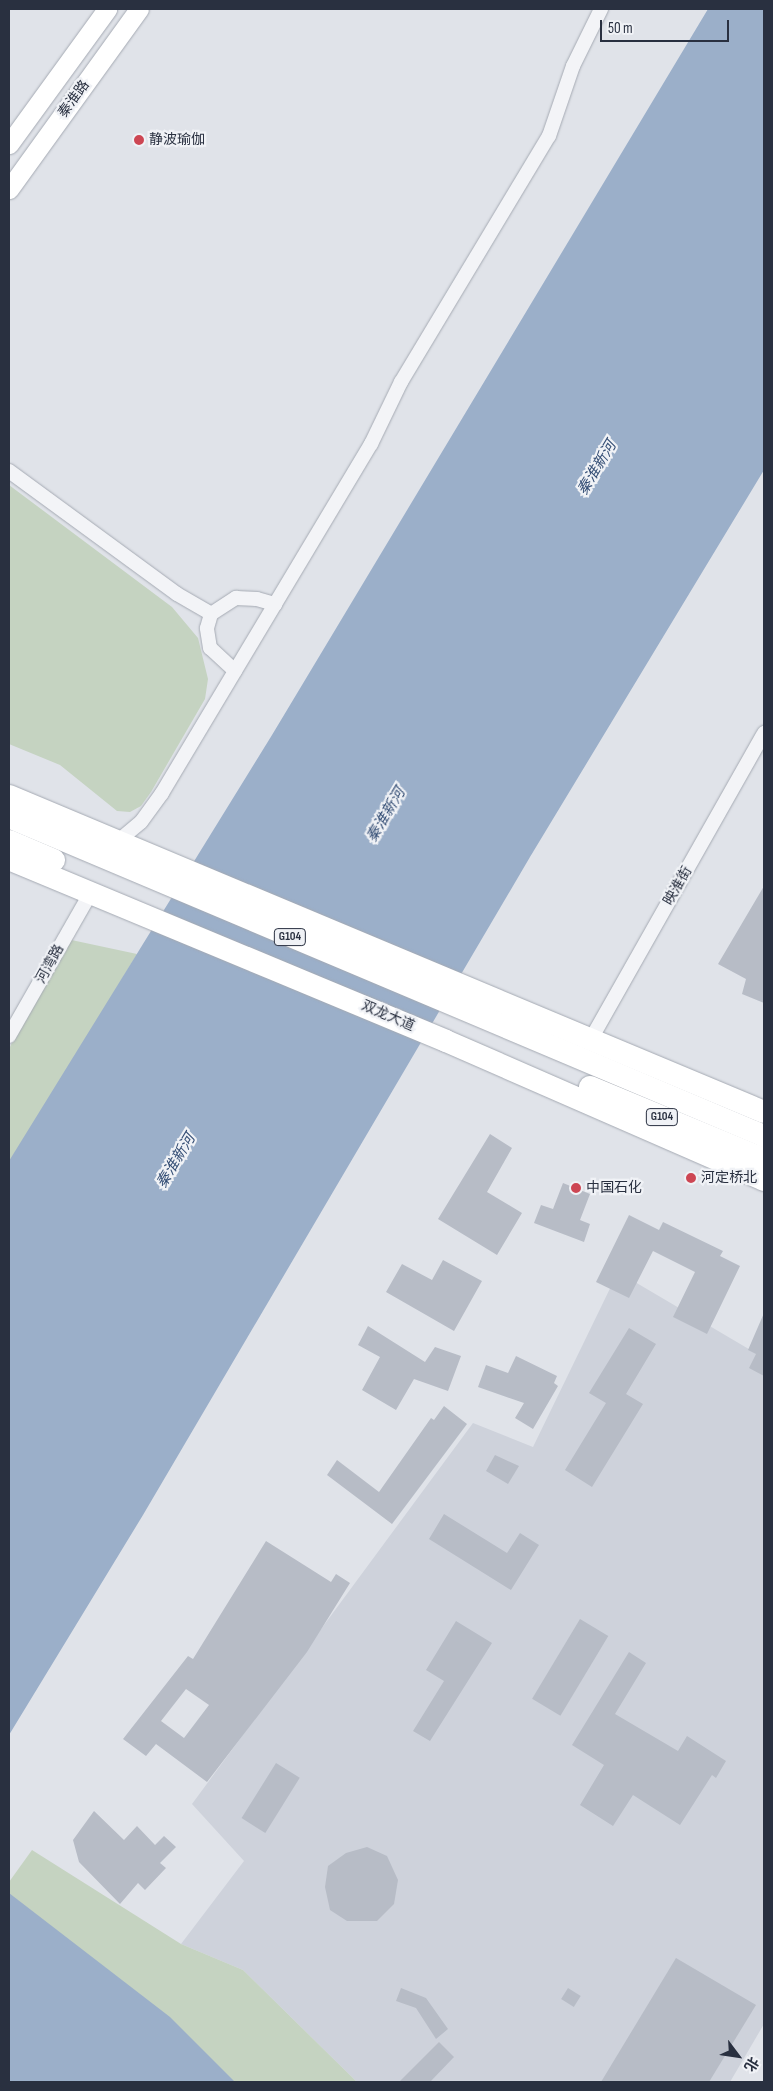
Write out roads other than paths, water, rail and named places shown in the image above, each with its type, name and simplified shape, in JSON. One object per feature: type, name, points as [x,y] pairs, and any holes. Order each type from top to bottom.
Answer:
[{"type":"highway","name":"G104","points":[[9,796],[764,1112]]},
{"type":"highway","name":"G104","points":[[9,817],[566,1066],[764,1159]]},
{"type":"highway","name":"G104","points":[[9,841],[566,1066],[764,1136]]},
{"type":"highway","name":"双龙大道","points":[[9,859],[446,1041],[764,1180]]},
{"type":"main road","name":"秦淮路","points":[[9,144],[107,9]]},
{"type":"main road","name":"秦淮路","points":[[9,189],[139,9]]},
{"type":"street","points":[[125,846],[162,793],[371,444],[401,382],[549,136],[573,66],[601,9]]},
{"type":"street","points":[[9,471],[177,594],[211,614]]},
{"type":"street","points":[[235,671],[210,648],[207,628],[211,614],[236,598],[257,599],[275,604]]},
{"type":"street","name":"映淮街","points":[[591,1039],[764,733]]},
{"type":"street","name":"河湾路","points":[[9,1036],[99,895]]},
{"type":"water","name":"秦淮新河","points":[[708,9],[764,9],[764,470],[530,857],[143,1515],[9,1735],[9,1161],[272,735]]},
{"type":"water","points":[[9,1893],[170,2017],[235,2082],[9,2082]]},
{"type":"place","name":"静波瑜伽","points":[[139,140]]},
{"type":"place","name":"河定桥北","points":[[691,1178]]},
{"type":"place","name":"中国石化","points":[[576,1188]]}]
